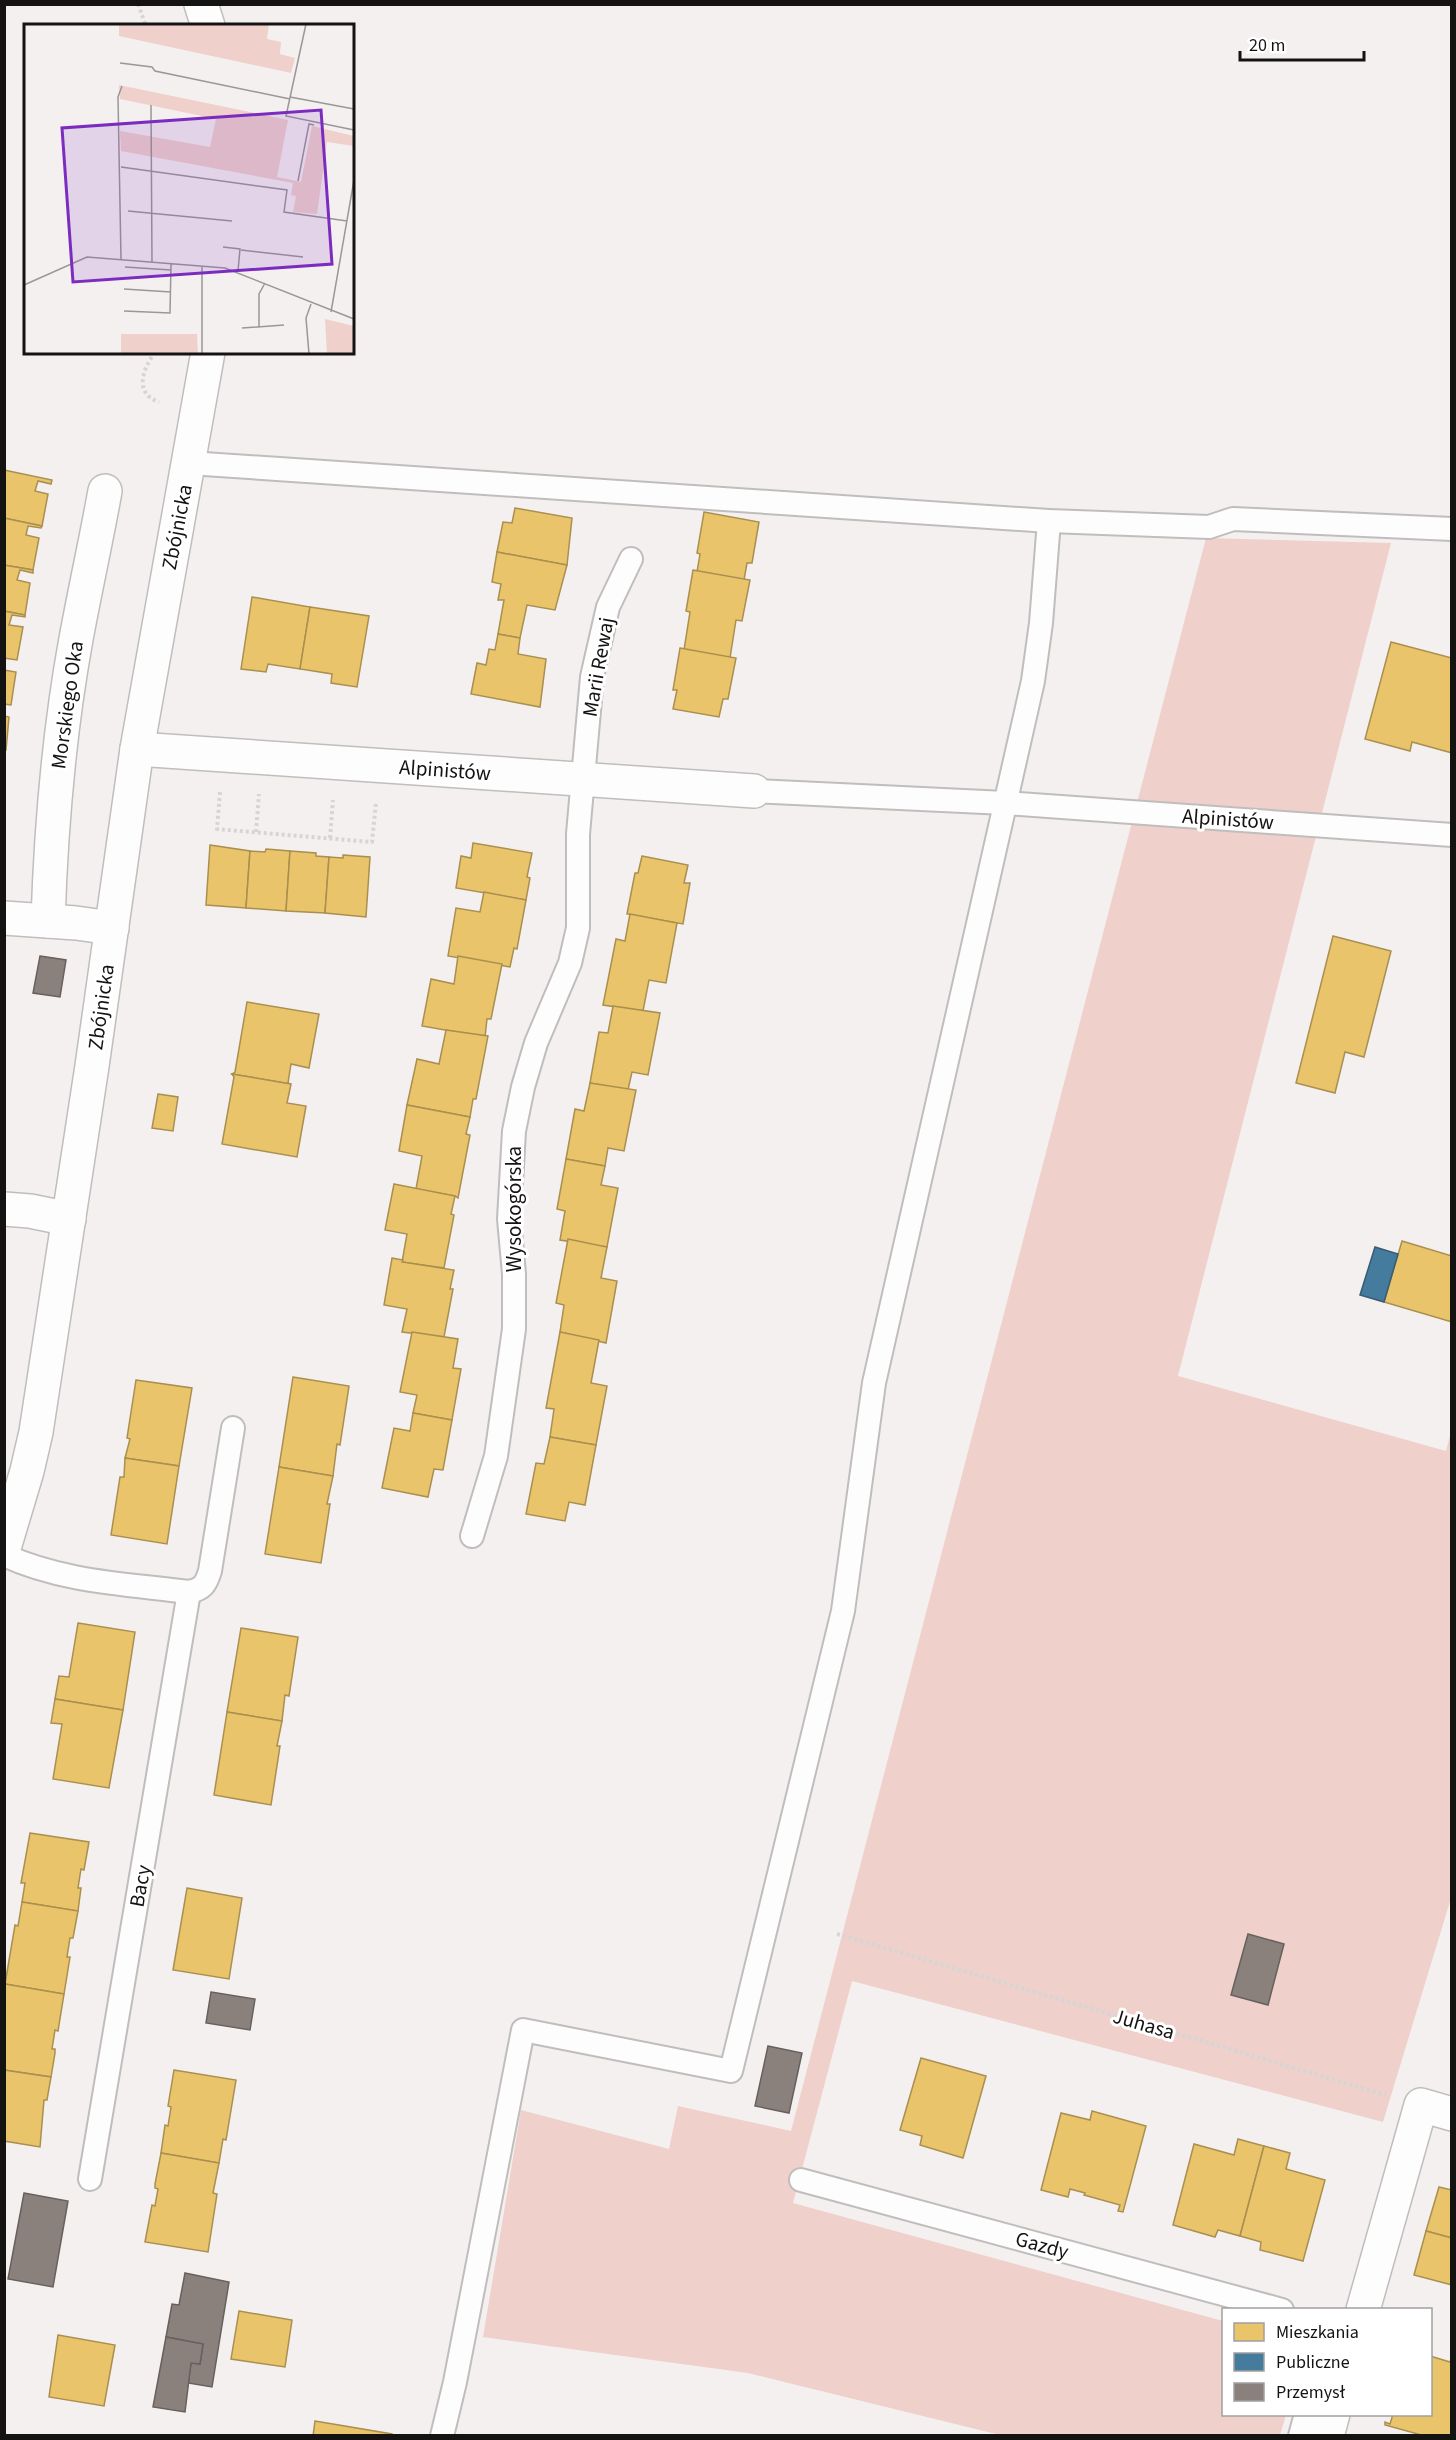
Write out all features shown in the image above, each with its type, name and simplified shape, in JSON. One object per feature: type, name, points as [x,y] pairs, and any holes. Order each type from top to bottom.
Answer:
[{"type":"street","points":[[201,4],[207,24]]},
{"type":"street","name":"Zbójnicka","points":[[4,1548],[36,1432],[137,749],[208,354]]},
{"type":"street","name":"Morskiego Oka","points":[[48,921],[51,836],[63,727],[76,641],[105,491]]},
{"type":"street","name":"Alpinistów","points":[[137,749],[754,791]]},
{"type":"street","points":[[4,918],[112,927]]},
{"type":"street","points":[[4,1209],[69,1219]]},
{"type":"street","points":[[1364,2308],[1421,2105],[1452,2114]]},
{"type":"street","points":[[1327,2436],[1333,2416]]},
{"type":"lane","points":[[189,463],[1049,521],[1209,527],[1233,519],[1452,529]]},
{"type":"lane","points":[[442,2436],[455,2382],[523,2030],[731,2071],[843,1611],[874,1383],[1033,681],[1041,623],[1049,521]]},
{"type":"lane","name":"Marii Rewaj","points":[[582,781],[592,676],[600,639],[608,607],[631,559]]},
{"type":"lane","name":"Wysokogórska","points":[[472,1536],[496,1456],[514,1329],[514,1274],[509,1219],[514,1131],[523,1087],[536,1043],[570,963],[578,928],[578,834],[582,781]]},
{"type":"lane","name":"Alpinistów","points":[[754,791],[1005,803],[1452,835]]},
{"type":"lane","points":[[4,1554],[23,1563],[64,1576],[189,1592],[201,1590],[207,1582],[210,1571],[233,1428]]},
{"type":"lane","name":"Bacy","points":[[90,2179],[189,1592]]},
{"type":"lane","name":"Gazdy","points":[[801,2180],[1275,2308]]},
{"type":"lane","points":[[1300,2436],[1306,2416]]},
{"type":"path","points":[[138,4],[145,24]]},
{"type":"path","points":[[224,754],[217,829],[372,842],[379,765]]},
{"type":"path","name":"Juhasa","points":[[837,1934],[1421,2105]]},
{"type":"shaded area","points":[[1206,538],[1391,543],[1178,1376],[1446,1451],[1451,1432],[1451,1898],[1383,2122],[852,1981],[793,2203],[1222,2321],[1222,2416],[1286,2416],[1280,2435],[1000,2435],[748,2373],[483,2337],[521,2110],[669,2149],[678,2106],[791,2131]]},
{"type":"building: Mieszkania","points":[[4,470],[52,480],[51,484],[38,481],[35,491],[48,494],[42,526],[4,518]]},
{"type":"building: Mieszkania","points":[[515,508],[572,518],[567,565],[497,552],[503,522],[512,523]]},
{"type":"building: Mieszkania","points":[[704,512],[759,522],[752,563],[747,563],[744,580],[697,572],[700,554],[697,553]]},
{"type":"building: Mieszkania","points":[[4,518],[42,526],[41,528],[28,526],[26,535],[39,538],[33,570],[4,565]]},
{"type":"building: Mieszkania","points":[[497,552],[567,565],[555,610],[527,605],[520,638],[498,634],[504,600],[498,600],[501,584],[492,582]]},
{"type":"building: Mieszkania","points":[[4,565],[33,570],[33,573],[20,570],[17,580],[30,583],[25,615],[4,611]]},
{"type":"building: Mieszkania","points":[[693,570],[750,580],[742,621],[736,620],[730,658],[684,650],[690,612],[686,611]]},
{"type":"building: Mieszkania","points":[[252,597],[310,607],[300,669],[268,664],[266,672],[241,669]]},
{"type":"building: Mieszkania","points":[[310,607],[369,616],[357,687],[331,683],[332,674],[300,669]]},
{"type":"building: Mieszkania","points":[[4,611],[25,615],[25,617],[12,615],[9,625],[23,627],[17,660],[4,658]]},
{"type":"building: Mieszkania","points":[[498,634],[520,638],[518,654],[546,659],[540,707],[471,694],[477,663],[486,665],[489,649],[495,650]]},
{"type":"building: Mieszkania","points":[[1391,642],[1452,658],[1452,753],[1412,742],[1410,751],[1365,739]]},
{"type":"building: Mieszkania","points":[[680,648],[736,658],[728,699],[723,699],[719,717],[673,709],[677,690],[673,690]]},
{"type":"building: Mieszkania","points":[[4,670],[16,672],[11,705],[4,704]]},
{"type":"building: Mieszkania","points":[[4,716],[9,717],[6,750],[4,750]]},
{"type":"building: Mieszkania","points":[[473,843],[532,853],[527,877],[530,878],[526,900],[456,888],[461,856],[471,858]]},
{"type":"building: Mieszkania","points":[[210,845],[250,851],[246,908],[206,905]]},
{"type":"building: Mieszkania","points":[[266,849],[290,851],[286,911],[246,908],[250,851],[265,852]]},
{"type":"building: Mieszkania","points":[[290,851],[316,853],[316,856],[329,857],[325,913],[286,911]]},
{"type":"building: Mieszkania","points":[[343,855],[370,857],[366,917],[325,913],[329,857],[343,858]]},
{"type":"building: Mieszkania","points":[[642,856],[688,865],[684,883],[690,883],[683,924],[627,914],[635,873],[638,873]]},
{"type":"building: Mieszkania","points":[[484,892],[526,900],[517,949],[514,948],[510,967],[448,956],[456,908],[480,912]]},
{"type":"building: Mieszkania","points":[[630,914],[677,923],[666,983],[649,980],[643,1011],[603,1005],[616,939],[625,941]]},
{"type":"building: Mieszkania","points":[[1333,936],[1391,951],[1364,1057],[1345,1052],[1335,1093],[1296,1083]]},
{"type":"building: Mieszkania","points":[[458,956],[502,964],[491,1019],[487,1019],[485,1037],[422,1026],[431,979],[454,984]]},
{"type":"building: Mieszkania","points":[[247,1002],[319,1014],[309,1068],[291,1064],[288,1083],[291,1084],[232,1074],[235,1072]]},
{"type":"building: Mieszkania","points":[[613,1006],[660,1013],[648,1075],[632,1072],[628,1090],[590,1083],[599,1032],[608,1033]]},
{"type":"building: Mieszkania","points":[[446,1030],[488,1036],[476,1099],[473,1099],[470,1117],[407,1105],[417,1059],[439,1064]]},
{"type":"building: Mieszkania","points":[[232,1074],[291,1084],[287,1103],[306,1106],[297,1157],[222,1144],[234,1077]]},
{"type":"building: Mieszkania","points":[[590,1083],[636,1090],[624,1151],[608,1148],[605,1166],[566,1159],[575,1109],[584,1111]]},
{"type":"building: Mieszkania","points":[[158,1094],[178,1097],[173,1131],[152,1128]]},
{"type":"building: Mieszkania","points":[[407,1105],[470,1117],[466,1134],[470,1135],[458,1198],[416,1189],[422,1156],[399,1151]]},
{"type":"building: Mieszkania","points":[[566,1159],[605,1166],[601,1185],[618,1188],[607,1247],[560,1240],[565,1211],[557,1209]]},
{"type":"building: Mieszkania","points":[[394,1184],[455,1196],[451,1214],[454,1215],[444,1268],[402,1262],[407,1234],[385,1230]]},
{"type":"building: Mieszkania","points":[[568,1239],[607,1247],[601,1278],[617,1281],[606,1343],[560,1332],[564,1305],[556,1303]]},
{"type":"building: Mieszkania","points":[[1402,1241],[1452,1256],[1452,1322],[1384,1302]]},
{"type":"building: Mieszkania","points":[[392,1258],[403,1260],[402,1262],[454,1270],[450,1289],[453,1289],[444,1337],[402,1332],[407,1309],[384,1305]]},
{"type":"building: Mieszkania","points":[[412,1332],[458,1339],[453,1368],[461,1369],[452,1420],[413,1413],[417,1395],[400,1392]]},
{"type":"building: Mieszkania","points":[[560,1332],[599,1340],[591,1383],[607,1386],[596,1445],[550,1437],[554,1409],[546,1408]]},
{"type":"building: Mieszkania","points":[[293,1377],[349,1386],[333,1476],[279,1467]]},
{"type":"building: Mieszkania","points":[[136,1380],[192,1388],[179,1466],[125,1458],[130,1439],[127,1438]]},
{"type":"building: Mieszkania","points":[[413,1413],[452,1420],[443,1470],[434,1469],[428,1497],[382,1488],[394,1428],[410,1431]]},
{"type":"building: Mieszkania","points":[[550,1437],[596,1445],[585,1505],[569,1502],[565,1521],[526,1514],[536,1463],[544,1464]]},
{"type":"building: Mieszkania","points":[[125,1458],[179,1466],[167,1544],[111,1535],[120,1477],[124,1477]]},
{"type":"building: Mieszkania","points":[[279,1467],[333,1476],[327,1504],[330,1504],[321,1563],[265,1554]]},
{"type":"building: Mieszkania","points":[[78,1623],[135,1632],[123,1710],[55,1699],[59,1676],[69,1677]]},
{"type":"building: Mieszkania","points":[[241,1628],[298,1637],[289,1696],[285,1695],[282,1721],[227,1712]]},
{"type":"building: Mieszkania","points":[[55,1699],[123,1710],[109,1788],[53,1779],[62,1724],[51,1723]]},
{"type":"building: Mieszkania","points":[[227,1712],[282,1721],[271,1805],[214,1795]]},
{"type":"building: Mieszkania","points":[[30,1833],[89,1842],[84,1870],[81,1869],[78,1911],[22,1902],[25,1883],[21,1883]]},
{"type":"building: Mieszkania","points":[[187,1888],[242,1898],[229,1979],[173,1970]]},
{"type":"building: Mieszkania","points":[[22,1902],[78,1911],[73,1938],[70,1938],[67,1957],[70,1957],[64,1994],[5,1984],[15,1925],[18,1926]]},
{"type":"building: Mieszkania","points":[[5,1984],[64,1994],[58,2031],[55,2030],[52,2049],[55,2049],[55,2053],[51,2077],[4,2070]]},
{"type":"building: Mieszkania","points":[[921,2058],[986,2076],[963,2158],[920,2145],[922,2136],[900,2130]]},
{"type":"building: Mieszkania","points":[[4,2070],[51,2077],[47,2100],[44,2100],[40,2147],[4,2141]]},
{"type":"building: Mieszkania","points":[[174,2070],[236,2080],[226,2140],[223,2139],[219,2163],[161,2153],[165,2125],[168,2126],[171,2107],[168,2106]]},
{"type":"building: Mieszkania","points":[[1092,2111],[1146,2126],[1123,2212],[1118,2211],[1120,2205],[1084,2195],[1085,2193],[1070,2189],[1068,2197],[1041,2190],[1061,2113],[1090,2120]]},
{"type":"building: Mieszkania","points":[[1238,2139],[1264,2146],[1240,2236],[1218,2230],[1215,2237],[1173,2225],[1194,2144],[1234,2155]]},
{"type":"building: Mieszkania","points":[[1264,2146],[1290,2153],[1286,2169],[1325,2180],[1303,2261],[1260,2250],[1261,2242],[1240,2236]]},
{"type":"building: Mieszkania","points":[[161,2153],[219,2163],[213,2193],[217,2194],[208,2252],[145,2242],[152,2205],[155,2206],[158,2189],[155,2188],[155,2184]]},
{"type":"building: Mieszkania","points":[[1439,2187],[1452,2190],[1452,2238],[1426,2231]]},
{"type":"building: Mieszkania","points":[[1426,2231],[1452,2238],[1452,2285],[1414,2275]]},
{"type":"building: Mieszkania","points":[[239,2311],[292,2320],[285,2367],[231,2359]]},
{"type":"building: Mieszkania","points":[[58,2335],[115,2345],[104,2406],[49,2397]]},
{"type":"building: Mieszkania","points":[[1452,2356],[1452,2436],[1425,2436],[1385,2425],[1385,2422],[1390,2424],[1392,2416],[1432,2416],[1432,2357],[1450,2362]]},
{"type":"building: Mieszkania","points":[[315,2421],[392,2434],[392,2436],[313,2436]]},
{"type":"building: Publiczne","points":[[1375,1247],[1398,1254],[1384,1302],[1360,1295]]},
{"type":"building: Przemysł","points":[[40,956],[66,960],[60,997],[33,993]]},
{"type":"building: Przemysł","points":[[1248,1934],[1284,1944],[1268,2005],[1231,1995]]},
{"type":"building: Przemysł","points":[[211,1992],[255,1999],[250,2030],[206,2023]]},
{"type":"building: Przemysł","points":[[768,2046],[802,2053],[789,2113],[755,2106]]},
{"type":"building: Przemysł","points":[[24,2193],[68,2201],[53,2287],[8,2279]]},
{"type":"building: Przemysł","points":[[185,2273],[229,2282],[212,2387],[188,2383],[191,2363],[200,2364],[203,2344],[166,2337],[172,2304],[179,2305]]},
{"type":"building: Przemysł","points":[[166,2337],[203,2344],[200,2364],[191,2363],[185,2412],[153,2407]]}]
